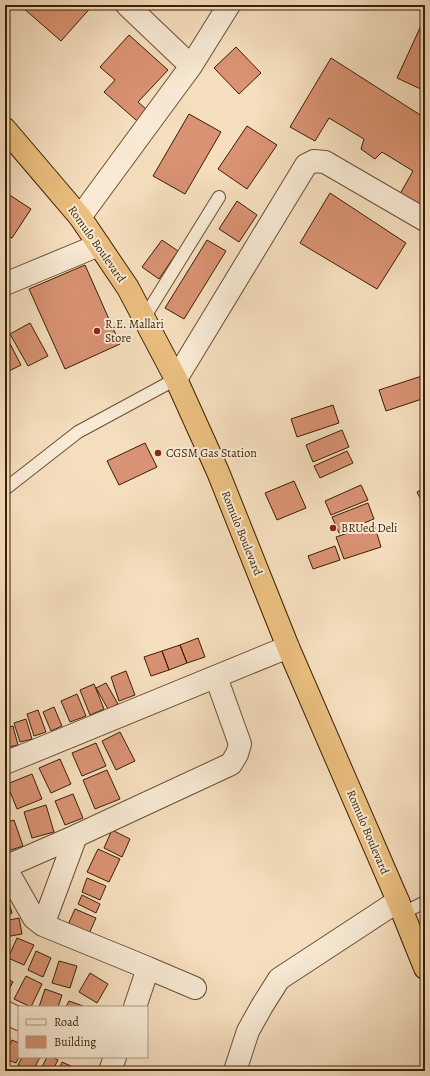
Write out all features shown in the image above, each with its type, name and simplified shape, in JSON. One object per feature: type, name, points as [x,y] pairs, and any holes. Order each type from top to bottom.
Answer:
[{"type":"highway","name":"Romulo Boulevard","points":[[5,129],[80,217],[128,288],[176,379],[218,472],[288,647],[425,968]]},
{"type":"street","points":[[127,5],[191,66]]},
{"type":"street","points":[[80,217],[191,66],[229,5]]},
{"type":"street","points":[[176,379],[306,165],[314,161],[325,162],[425,220]]},
{"type":"street","points":[[5,284],[99,245]]},
{"type":"street","points":[[5,763],[288,647]]},
{"type":"street","points":[[195,988],[43,925],[34,918],[5,867],[76,836],[231,764],[237,754],[240,744],[216,677]]},
{"type":"street","points":[[43,925],[76,836]]},
{"type":"street","points":[[235,1071],[248,1031],[279,979],[400,907]]},
{"type":"street","points":[[135,1006],[148,968]]},
{"type":"street","points":[[5,1012],[18,1018]]},
{"type":"lane","points":[[144,318],[219,196]]},
{"type":"lane","points":[[5,489],[78,432],[176,379]]},
{"type":"lane","points":[[400,907],[425,902]]},
{"type":"building","points":[[24,5],[93,5],[61,41],[22,7]]},
{"type":"building","points":[[425,17],[425,91],[397,78]]},
{"type":"building","points":[[129,35],[168,70],[138,102],[153,115],[143,126],[104,92],[115,80],[100,67]]},
{"type":"building","points":[[236,47],[261,73],[239,94],[214,68]]},
{"type":"building","points":[[331,58],[425,118],[425,209],[400,194],[413,171],[382,152],[375,159],[361,149],[364,139],[329,118],[315,141],[290,127]]},
{"type":"building","points":[[189,114],[221,132],[185,194],[153,176]]},
{"type":"building","points":[[247,126],[277,145],[247,189],[218,169]]},
{"type":"building","points":[[5,192],[31,209],[12,238],[5,236]]},
{"type":"building","points":[[330,193],[406,243],[377,289],[300,243]]},
{"type":"building","points":[[237,201],[257,215],[239,242],[219,229]]},
{"type":"building","points":[[162,240],[178,251],[159,279],[142,267]]},
{"type":"building","points":[[207,240],[226,251],[184,319],[165,308]]},
{"type":"building","points":[[85,265],[120,344],[65,369],[29,289]]},
{"type":"building","points":[[30,323],[48,356],[28,366],[10,334]]},
{"type":"building","points":[[5,334],[21,365],[5,373]]},
{"type":"building","points":[[425,375],[425,398],[386,411],[379,390]]},
{"type":"building","points":[[333,405],[339,423],[297,437],[291,419]]},
{"type":"building","points":[[342,430],[349,447],[313,462],[306,445]]},
{"type":"building","points":[[145,443],[157,467],[119,485],[107,461]]},
{"type":"building","points":[[347,451],[353,463],[320,478],[314,466]]},
{"type":"building","points":[[294,481],[306,508],[277,520],[265,493]]},
{"type":"building","points":[[361,485],[368,500],[331,515],[325,501]]},
{"type":"building","points":[[425,488],[425,508],[417,492]]},
{"type":"building","points":[[368,503],[374,519],[339,533],[332,517]]},
{"type":"building","points":[[374,524],[381,547],[344,559],[336,537]]},
{"type":"building","points":[[335,546],[340,560],[313,569],[308,556]]},
{"type":"building","points":[[198,638],[205,657],[187,663],[180,645]]},
{"type":"building","points":[[180,645],[187,663],[169,670],[162,651]]},
{"type":"building","points":[[162,651],[169,670],[151,676],[144,657]]},
{"type":"building","points":[[126,671],[135,695],[119,701],[111,677]]},
{"type":"building","points":[[106,683],[118,704],[108,709],[96,688]]},
{"type":"building","points":[[94,684],[104,709],[90,715],[80,690]]},
{"type":"building","points":[[77,694],[86,716],[70,722],[61,701]]},
{"type":"building","points":[[54,707],[62,726],[51,731],[43,712]]},
{"type":"building","points":[[38,710],[46,732],[34,736],[27,714]]},
{"type":"building","points":[[26,719],[32,739],[20,742],[14,723]]},
{"type":"building","points":[[13,726],[18,745],[5,748],[5,728]]},
{"type":"building","points":[[120,732],[135,761],[116,770],[102,741]]},
{"type":"building","points":[[96,743],[106,766],[82,776],[72,753]]},
{"type":"building","points":[[60,759],[71,784],[51,793],[39,768]]},
{"type":"building","points":[[107,770],[120,799],[95,809],[83,780]]},
{"type":"building","points":[[32,774],[42,799],[17,809],[7,784]]},
{"type":"building","points":[[73,794],[83,818],[65,825],[55,801]]},
{"type":"building","points":[[46,805],[54,832],[32,838],[24,812]]},
{"type":"building","points":[[14,820],[23,846],[5,852],[5,823]]},
{"type":"building","points":[[112,830],[130,839],[122,857],[104,848]]},
{"type":"building","points":[[98,849],[120,859],[109,882],[87,872]]},
{"type":"building","points":[[87,878],[106,886],[100,900],[82,892]]},
{"type":"building","points":[[82,895],[100,904],[96,913],[78,904]]},
{"type":"building","points":[[9,903],[12,913],[5,916],[5,904]]},
{"type":"building","points":[[75,909],[96,918],[88,936],[67,927]]},
{"type":"building","points":[[19,918],[22,934],[5,937],[5,921]]},
{"type":"building","points":[[17,938],[34,945],[24,965],[8,958]]},
{"type":"building","points":[[36,951],[51,958],[43,977],[28,970]]},
{"type":"building","points":[[59,961],[77,966],[70,988],[52,983]]},
{"type":"building","points":[[90,973],[108,984],[97,1003],[79,992]]},
{"type":"building","points":[[26,976],[42,984],[31,1006],[14,999]]},
{"type":"building","points":[[5,977],[13,982],[5,996]]},
{"type":"building","points":[[45,989],[62,995],[58,1006],[39,1006]]},
{"type":"building","points":[[69,1001],[83,1006],[66,1006]]},
{"type":"building","points":[[12,1040],[18,1043],[18,1058],[16,1063],[5,1059],[5,1054]]},
{"type":"building","points":[[22,1058],[40,1058],[33,1071],[18,1065]]},
{"type":"building","points":[[46,1058],[54,1058],[58,1060],[52,1071],[40,1071]]},
{"type":"building","points":[[62,1062],[73,1067],[71,1071],[58,1071]]},
{"type":"place","name":"R.E. Mallari Store","points":[[97,331]]},
{"type":"place","name":"CGSM Gas Station","points":[[158,453]]},
{"type":"place","name":"BRUed Deli","points":[[333,528]]}]
